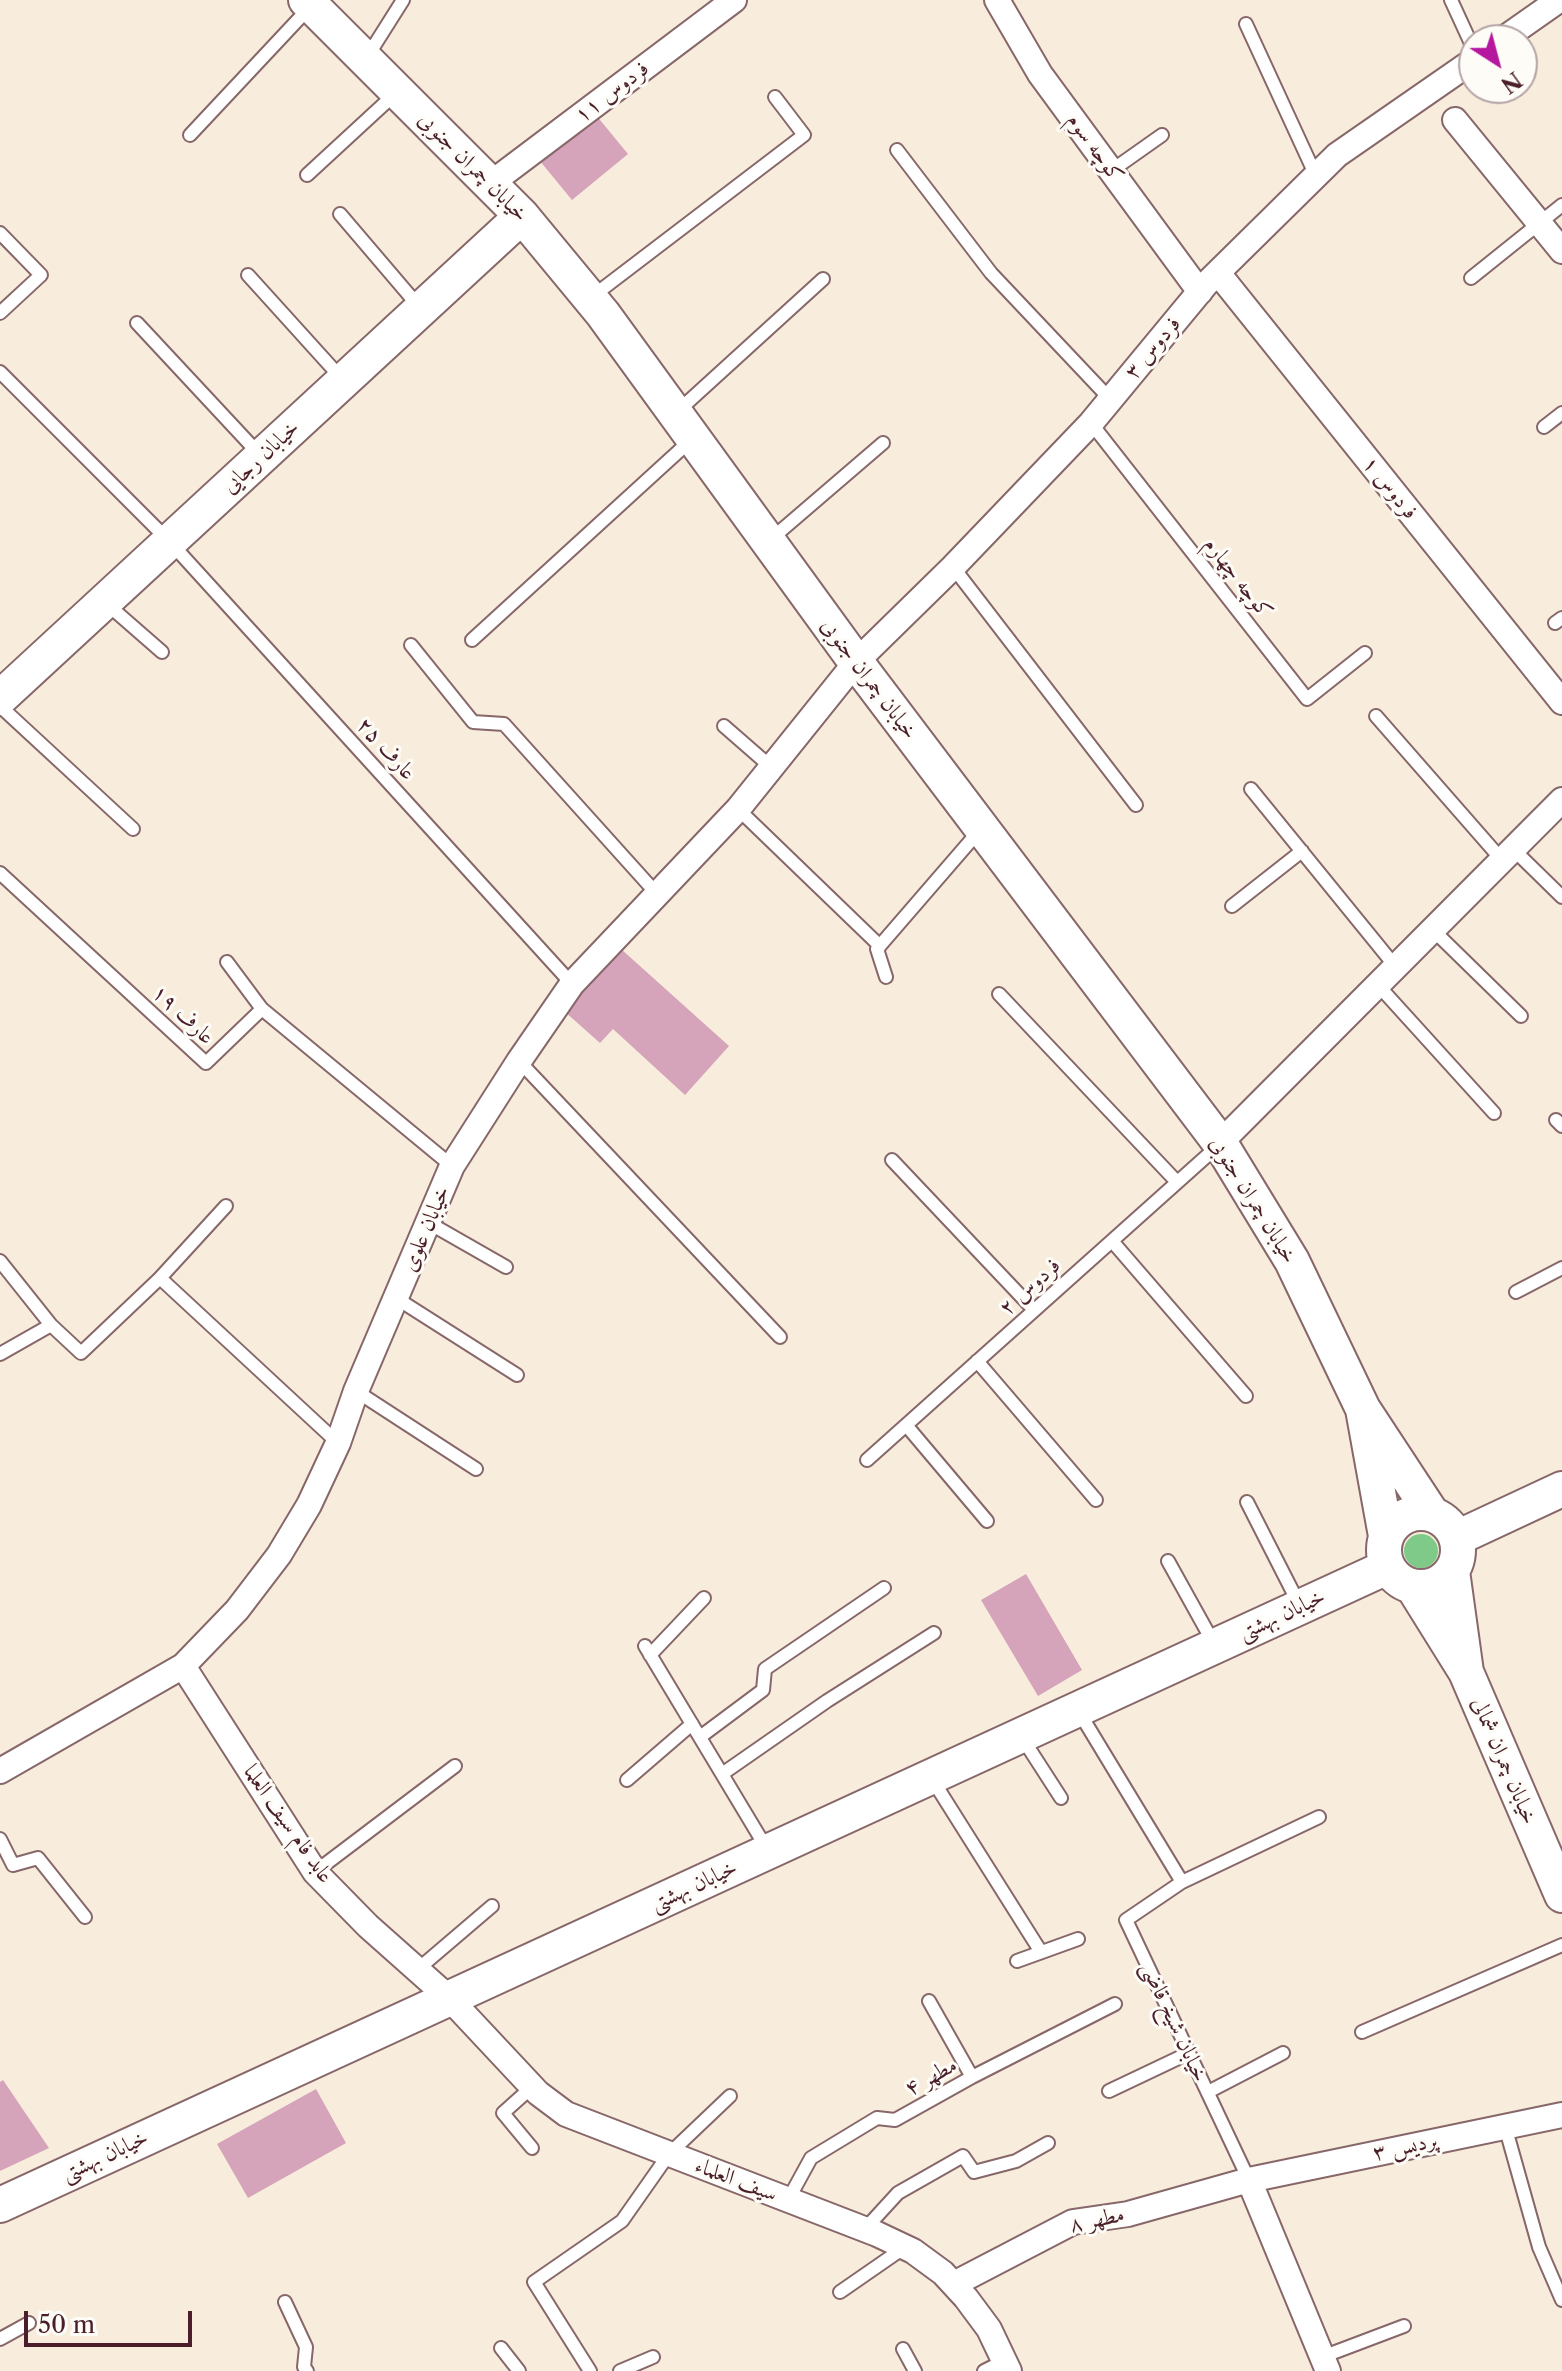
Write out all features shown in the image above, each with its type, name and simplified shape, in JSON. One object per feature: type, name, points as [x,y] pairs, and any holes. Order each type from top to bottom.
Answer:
[{"type":"main road","name":"خیابان چمران جنوبی","points":[[309,3],[522,216],[590,298],[856,662],[1220,1143],[1292,1261],[1363,1409],[1432,1514]]},
{"type":"main road","name":"خیابان رجایی","points":[[0,698],[522,216]]},
{"type":"main road","name":"خیابان چمران جنوبی","points":[[1363,1409],[1395,1563]]},
{"type":"main road","points":[[1455,1554],[1443,1519],[1432,1514],[1408,1515],[1399,1520],[1395,1563],[1435,1585],[1455,1554],[1562,1489]]},
{"type":"main road","name":"خیابان چمران شمالی","points":[[1455,1554],[1466,1672]]},
{"type":"main road","name":"خیابان بهشتی","points":[[0,2205],[1395,1563]]},
{"type":"main road","name":"خیابان چمران شمالی","points":[[1395,1563],[1466,1672],[1562,1895]]},
{"type":"street","name":"فردوس ۱۱","points":[[490,184],[734,0]]},
{"type":"street","name":"کوچه سوم","points":[[997,0],[1040,74],[1200,292]]},
{"type":"street","points":[[1525,24],[1559,0]]},
{"type":"street","name":"فردوس ۳","points":[[856,662],[953,567],[1091,423],[1200,292],[1337,155],[1458,71]]},
{"type":"street","points":[[1455,120],[1562,251]]},
{"type":"street","name":"فردوس ۱","points":[[1218,273],[1562,702]]},
{"type":"street","name":"خیابان علوی","points":[[0,1771],[183,1666],[237,1610],[279,1555],[309,1505],[338,1443],[356,1391],[452,1166],[519,1061],[572,984],[738,809],[856,662]]},
{"type":"street","points":[[1220,1143],[1562,800]]},
{"type":"street","name":"عابد فام سیف العلما","points":[[183,1666],[315,1872],[368,1926],[449,1998]]},
{"type":"street","name":"سیف العلماء","points":[[449,1998],[532,2087],[566,2114],[865,2229],[930,2262],[954,2284],[989,2329],[999,2368]]},
{"type":"street","name":"پردیس ۳","points":[[1249,2180],[1562,2115]]},
{"type":"street","name":"مطهر ۸","points":[[954,2284],[1073,2222],[1128,2214],[1249,2180]]},
{"type":"street","name":"خیابان شیخ قاضی","points":[[1249,2180],[1325,2364]]},
{"type":"lane","points":[[366,59],[403,0]]},
{"type":"lane","points":[[1451,0],[1462,24]]},
{"type":"lane","points":[[190,135],[309,3]]},
{"type":"lane","points":[[1246,24],[1316,176]]},
{"type":"lane","points":[[307,175],[397,91]]},
{"type":"lane","points":[[590,298],[804,135],[775,97]]},
{"type":"lane","points":[[1111,171],[1162,135]]},
{"type":"lane","points":[[897,150],[991,273],[1110,399]]},
{"type":"lane","points":[[1471,278],[1562,205]]},
{"type":"lane","points":[[340,214],[421,309]]},
{"type":"lane","points":[[0,233],[41,275],[0,313]]},
{"type":"lane","points":[[248,275],[344,380]]},
{"type":"lane","points":[[472,640],[685,425],[823,279]]},
{"type":"lane","points":[[137,323],[262,456]]},
{"type":"lane","name":"عارف ۲۵","points":[[0,372],[170,542],[572,984]]},
{"type":"lane","points":[[1544,427],[1562,413]]},
{"type":"lane","name":"کوچه چهارم","points":[[1091,423],[1307,699],[1365,653]]},
{"type":"lane","points":[[768,542],[883,443]]},
{"type":"lane","points":[[953,567],[1136,805]]},
{"type":"lane","points":[[104,601],[162,652]]},
{"type":"lane","points":[[411,645],[473,722],[504,724],[657,894]]},
{"type":"lane","points":[[0,706],[133,829]]},
{"type":"lane","points":[[1376,716],[1508,854],[1562,897]]},
{"type":"lane","points":[[724,726],[771,767]]},
{"type":"lane","points":[[1251,789],[1395,966]]},
{"type":"lane","points":[[738,809],[880,946]]},
{"type":"lane","points":[[886,977],[877,949],[981,829]]},
{"type":"lane","points":[[1232,906],[1302,851]]},
{"type":"lane","name":"عارف ۱۹","points":[[0,873],[206,1063],[262,1009]]},
{"type":"lane","points":[[1432,929],[1521,1016]]},
{"type":"lane","points":[[227,962],[262,1009],[452,1166]]},
{"type":"lane","points":[[1377,984],[1494,1113]]},
{"type":"lane","points":[[999,994],[1177,1182]]},
{"type":"lane","points":[[519,1061],[780,1337]]},
{"type":"lane","name":"فردوس ۲","points":[[867,1460],[1220,1143]]},
{"type":"lane","points":[[892,1160],[1034,1310]]},
{"type":"lane","points":[[0,1261],[51,1325],[81,1353],[160,1278],[226,1206]]},
{"type":"lane","points":[[429,1223],[506,1267]]},
{"type":"lane","points":[[1112,1241],[1246,1396]]},
{"type":"lane","points":[[1516,1292],[1562,1268]]},
{"type":"lane","points":[[160,1278],[338,1443]]},
{"type":"lane","points":[[396,1298],[517,1375]]},
{"type":"lane","points":[[0,1354],[51,1325]]},
{"type":"lane","points":[[977,1361],[1096,1500]]},
{"type":"lane","points":[[356,1391],[476,1469]]},
{"type":"lane","points":[[906,1425],[987,1521]]},
{"type":"lane","points":[[1247,1502],[1301,1607]]},
{"type":"lane","points":[[1168,1561],[1215,1646]]},
{"type":"lane","points":[[700,1737],[763,1690],[765,1669],[884,1588]]},
{"type":"lane","points":[[704,1598],[647,1651],[769,1851]]},
{"type":"lane","points":[[722,1774],[827,1701],[934,1633]]},
{"type":"lane","points":[[1078,1709],[1182,1882],[1319,1817]]},
{"type":"lane","points":[[627,1780],[692,1724]]},
{"type":"lane","points":[[1021,1735],[1061,1798]]},
{"type":"lane","points":[[315,1872],[455,1766]]},
{"type":"lane","points":[[930,1777],[1041,1952]]},
{"type":"lane","points":[[0,1839],[13,1865],[38,1858],[85,1917]]},
{"type":"lane","name":"خیابان شیخ قاضی","points":[[1182,1882],[1126,1920],[1249,2180]]},
{"type":"lane","points":[[417,1970],[492,1906]]},
{"type":"lane","points":[[1017,1961],[1078,1939]]},
{"type":"lane","points":[[1362,2032],[1562,1945]]},
{"type":"lane","points":[[929,2001],[972,2077]]},
{"type":"lane","name":"مطهر ۴","points":[[788,2200],[811,2158],[877,2118],[895,2120],[1115,2004]]},
{"type":"lane","points":[[1109,2091],[1189,2053]]},
{"type":"lane","points":[[1208,2092],[1283,2053]]},
{"type":"lane","points":[[532,2087],[503,2113],[532,2148]]},
{"type":"lane","points":[[590,2371],[534,2282],[622,2221],[669,2154],[730,2096]]},
{"type":"lane","points":[[1505,2126],[1539,2247],[1562,2300]]},
{"type":"lane","points":[[865,2229],[898,2193],[963,2156],[974,2172],[1016,2161],[1048,2143]]},
{"type":"lane","points":[[840,2292],[905,2247]]},
{"type":"lane","points":[[285,2302],[306,2347],[304,2367],[307,2371]]},
{"type":"lane","points":[[0,2339],[29,2323]]},
{"type":"lane","points":[[1325,2364],[1404,2326]]},
{"type":"lane","points":[[501,2348],[519,2371]]},
{"type":"lane","points":[[903,2349],[915,2371]]},
{"type":"lane","points":[[620,2371],[653,2357]]},
{"type":"green space","points":[[1421,1534],[1433,1539],[1438,1551],[1433,1563],[1421,1568],[1409,1563],[1404,1551],[1409,1539]]},
{"type":"building","points":[[591,109],[628,154],[572,200],[535,155]]},
{"type":"building","points":[[621,949],[729,1046],[685,1095],[613,1029],[600,1043],[564,1011]]},
{"type":"building","points":[[1026,1574],[1082,1670],[1038,1696],[981,1600]]},
{"type":"building","points":[[3,2080],[49,2148],[0,2171],[0,2082]]},
{"type":"building","points":[[316,2089],[346,2143],[248,2198],[217,2144]]}]
